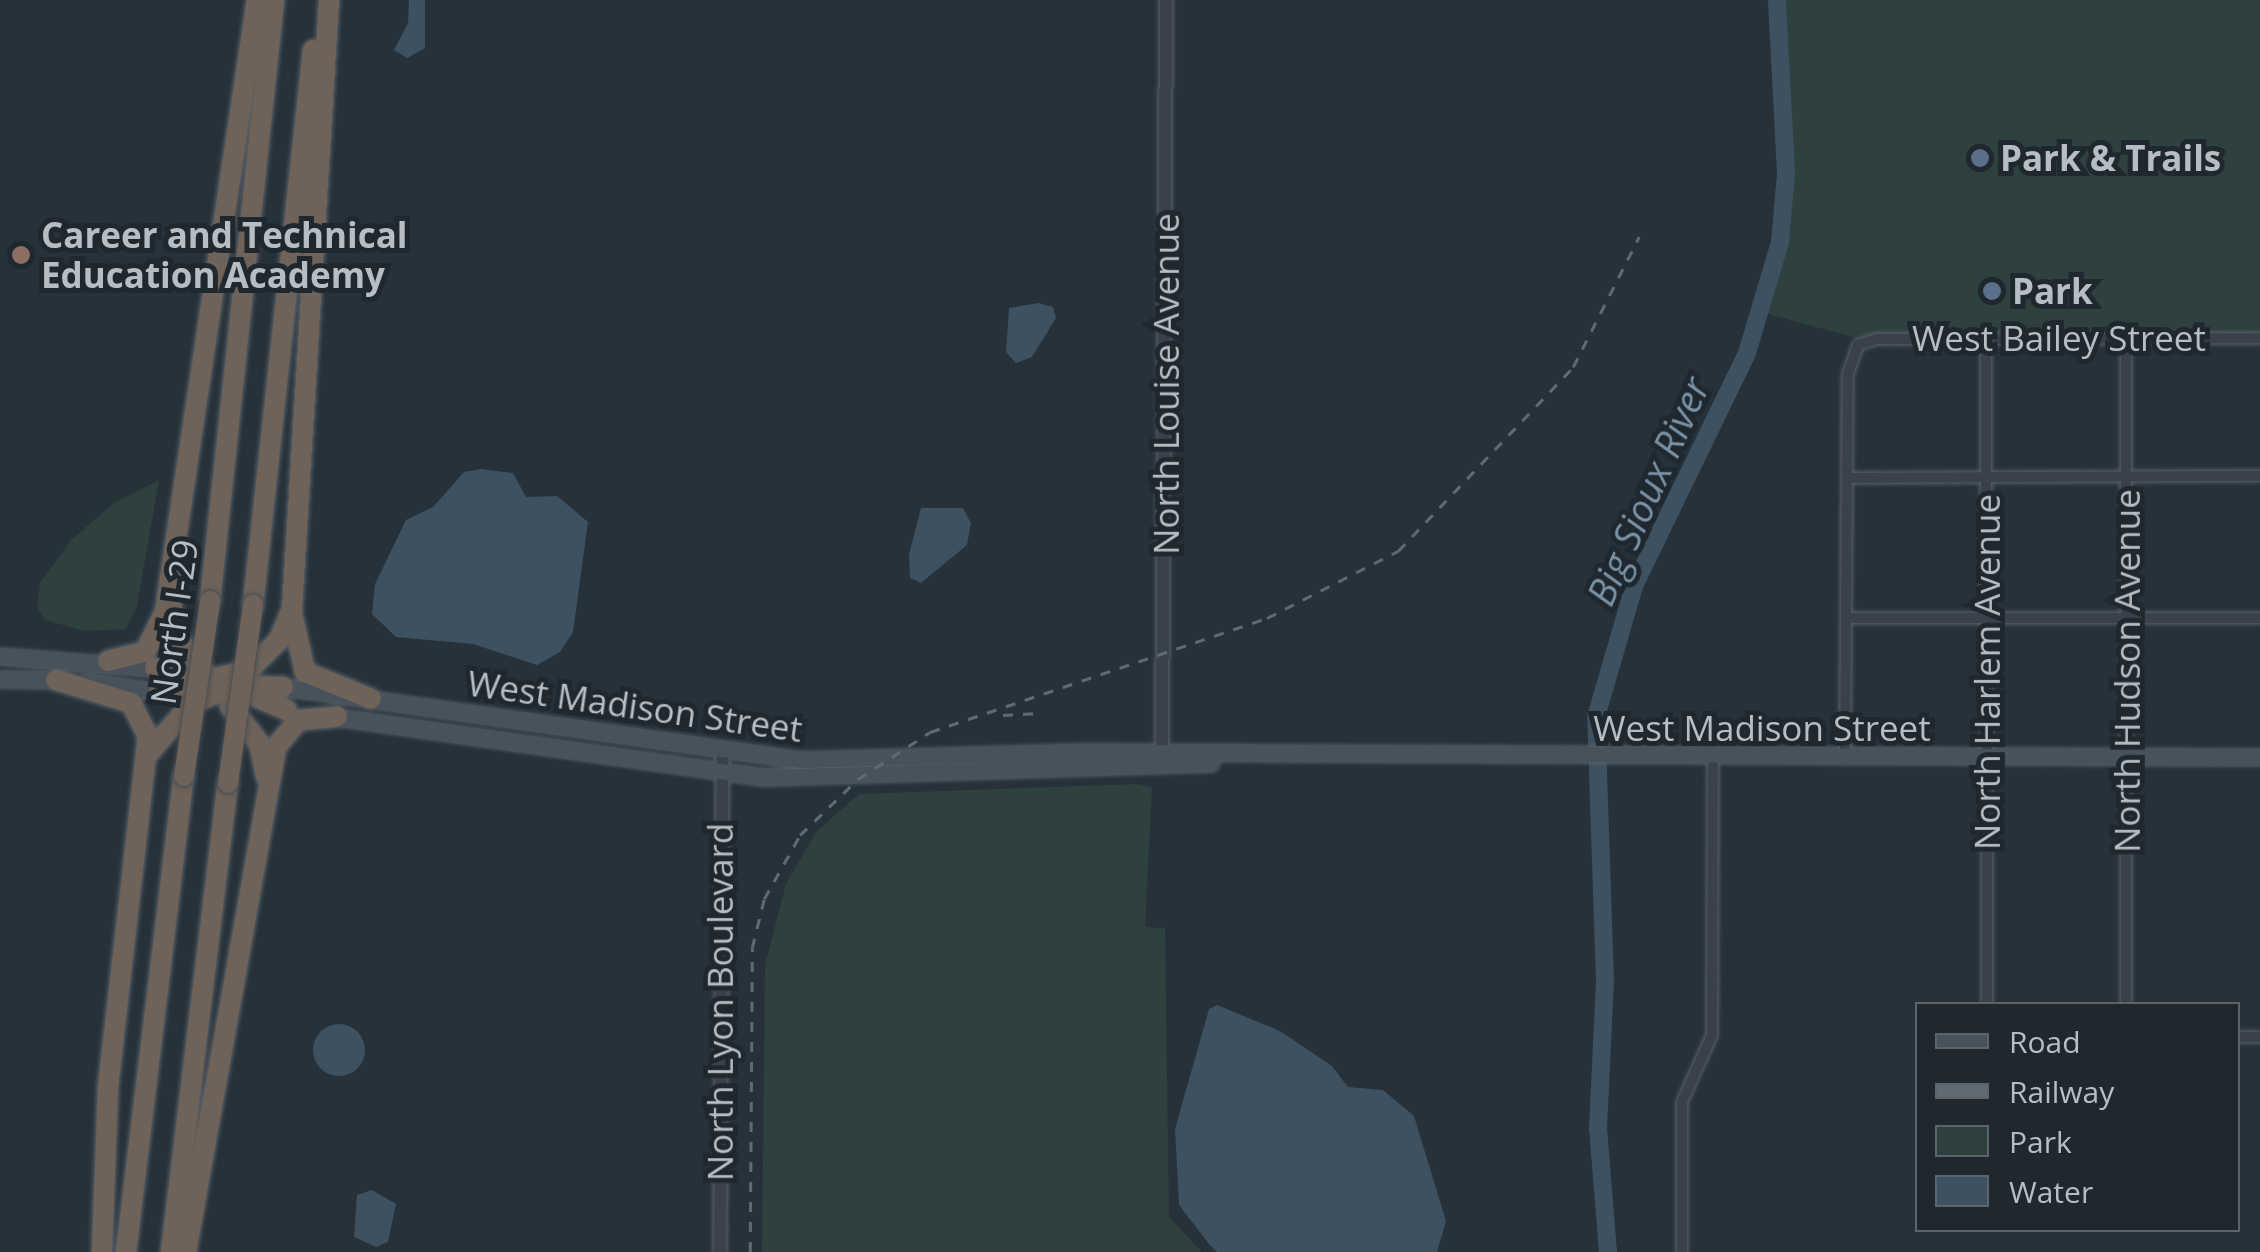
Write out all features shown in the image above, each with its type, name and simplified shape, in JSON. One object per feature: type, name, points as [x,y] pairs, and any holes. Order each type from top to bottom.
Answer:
[{"type":"highway","points":[[108,661],[138,657],[152,645],[170,588],[257,0]]},
{"type":"highway","name":"North I-29","points":[[126,1252],[184,776],[210,602],[274,0]]},
{"type":"highway","points":[[171,1252],[253,605],[318,0]]},
{"type":"highway","points":[[329,0],[292,581],[293,643],[305,672],[371,698]]},
{"type":"highway","points":[[146,760],[166,724],[279,640],[292,581]]},
{"type":"highway","points":[[170,588],[177,635],[259,743],[266,788]]},
{"type":"highway","points":[[156,668],[287,710]]},
{"type":"highway","points":[[56,680],[131,703],[146,726],[146,760],[108,1087],[102,1252]]},
{"type":"highway","points":[[159,692],[283,686]]},
{"type":"highway","points":[[186,1252],[266,788],[290,726],[337,718]]},
{"type":"main road","points":[[0,656],[108,661],[156,668]]},
{"type":"main road","points":[[0,679],[56,680],[159,692]]},
{"type":"main road","name":"West Madison Street","points":[[283,686],[724,753],[870,760],[2260,758]]},
{"type":"main road","name":"West Madison Street","points":[[287,710],[721,772],[858,780],[1162,760]]},
{"type":"street","name":"North Louise Avenue","points":[[1162,760],[1166,0]]},
{"type":"street","name":"North Hudson Avenue","points":[[2126,338],[2126,1002]]},
{"type":"street","name":"West Bailey Street","points":[[1848,478],[1848,374],[1858,346],[1986,339],[2260,338]]},
{"type":"street","name":"North Harlem Avenue","points":[[1986,339],[1987,1002]]},
{"type":"street","points":[[1845,758],[1848,478],[2260,476]]},
{"type":"street","points":[[1847,618],[2260,618]]},
{"type":"street","name":"North Lyon Boulevard","points":[[720,1252],[724,753]]},
{"type":"street","points":[[1682,1252],[1682,1102],[1712,1035],[1713,758]]},
{"type":"green space","points":[[1777,0],[2260,0],[2260,338],[1867,341],[1761,312],[1785,209]]},
{"type":"green space","points":[[159,480],[137,606],[126,629],[84,631],[45,620],[37,608],[40,583],[71,540],[114,503]]},
{"type":"green space","points":[[1136,784],[1152,787],[1145,927],[1165,928],[1169,1217],[1202,1252],[762,1252],[765,965],[786,884],[816,832],[859,794]]},
{"type":"water","points":[[409,0],[425,0],[425,48],[407,58],[394,50],[408,23]]},
{"type":"water","points":[[1038,303],[1053,307],[1056,318],[1032,357],[1016,363],[1006,352],[1009,308]]},
{"type":"water","points":[[481,469],[513,473],[526,497],[557,496],[588,522],[573,632],[560,652],[537,665],[473,644],[396,637],[372,614],[375,584],[406,520],[433,507],[464,472]]},
{"type":"water","points":[[921,508],[963,508],[971,523],[967,545],[921,583],[910,578],[909,554]]},
{"type":"water","points":[[1217,1005],[1280,1031],[1332,1066],[1348,1087],[1383,1090],[1414,1116],[1446,1221],[1437,1252],[1217,1252],[1209,1244],[1179,1205],[1175,1129],[1209,1009]]},
{"type":"water","points":[[339,1024],[357,1032],[365,1050],[357,1068],[339,1076],[321,1068],[313,1050],[321,1032]]},
{"type":"water","points":[[372,1190],[396,1204],[388,1242],[376,1247],[354,1237],[357,1195]]},
{"type":"waterway","name":"Big Sioux River","points":[[1608,1252],[1598,1129],[1605,982],[1596,717],[1634,586],[1747,353],[1780,242],[1786,173],[1777,0]]},
{"type":"railway","points":[[750,1252],[752,948],[764,899],[800,835],[858,779],[930,732],[1267,618],[1398,551],[1573,367],[1639,237]]},
{"type":"railway","points":[[1003,715],[1039,713]]},
{"type":"place","name":"Park & Trails","points":[[1980,158]]},
{"type":"place","name":"Career and Technical Education Academy","points":[[21,255]]},
{"type":"place","name":"Park","points":[[1992,291]]}]
